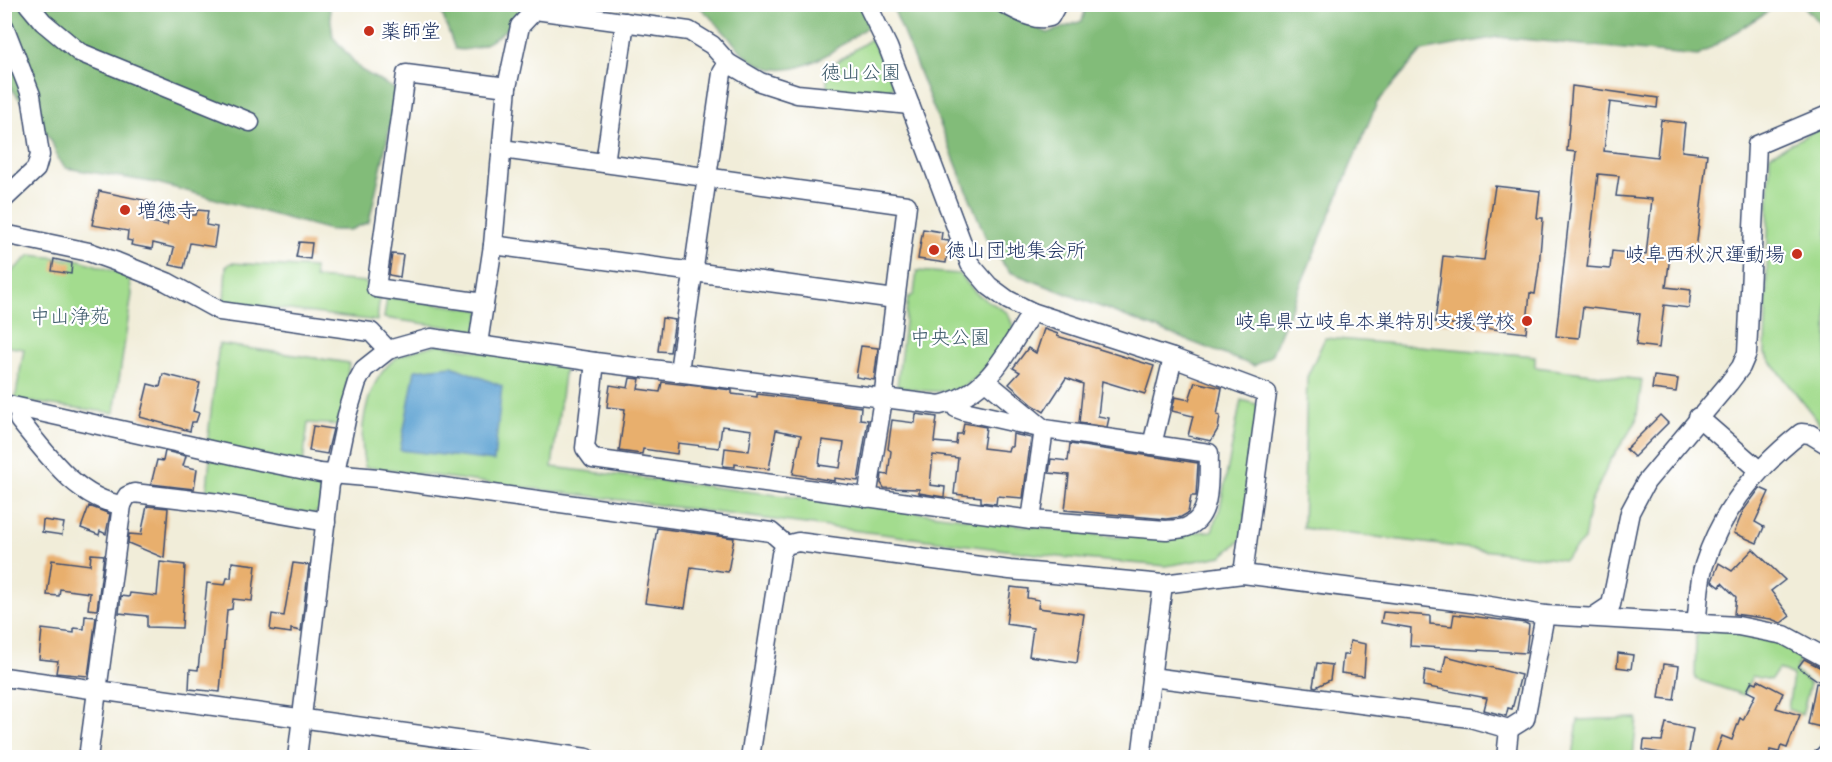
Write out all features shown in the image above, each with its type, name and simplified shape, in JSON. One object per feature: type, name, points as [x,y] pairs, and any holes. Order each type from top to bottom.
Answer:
[{"type":"street","points":[[28,4],[43,22],[79,52],[250,122]]},
{"type":"street","points":[[867,4],[888,47],[969,264],[989,286],[1008,300],[1032,312],[1173,358],[1267,393],[1243,574]]},
{"type":"street","points":[[1004,4],[1045,19],[1050,17],[1057,4]]},
{"type":"street","points":[[478,344],[493,245],[507,87],[520,26],[535,10],[689,31],[712,45],[728,63],[760,82],[797,94],[910,105]]},
{"type":"street","points":[[605,163],[625,22]]},
{"type":"street","points":[[4,27],[31,95],[40,155],[36,169],[4,199]]},
{"type":"street","points":[[679,371],[722,73],[728,63]]},
{"type":"street","points":[[484,303],[376,288],[406,74],[507,87]]},
{"type":"street","points":[[1593,617],[1611,605],[1630,512],[1646,482],[1741,367],[1747,353],[1757,145],[1827,115]]},
{"type":"street","points":[[502,149],[907,205],[884,399],[867,498]]},
{"type":"street","points":[[4,234],[89,252],[167,282],[220,311],[371,333],[388,350]]},
{"type":"street","points":[[493,245],[895,299]]},
{"type":"street","points":[[297,758],[330,484],[335,473],[347,415],[357,382],[364,369],[388,350],[431,338],[595,362],[940,405],[974,393],[987,382],[1032,312]]},
{"type":"street","points":[[1152,445],[1173,358]]},
{"type":"street","points":[[595,362],[585,448],[593,459],[1031,520],[1166,530],[1188,527],[1199,520],[1206,505],[1209,453],[1044,429],[964,411],[956,408],[953,402]]},
{"type":"street","points":[[987,382],[1044,429]]},
{"type":"street","points":[[12,406],[320,473],[335,473],[771,532],[786,545]]},
{"type":"street","points":[[12,406],[19,420],[72,480],[97,499],[122,505]]},
{"type":"street","points":[[1698,417],[1759,470]]},
{"type":"street","points":[[1031,520],[1044,429]]},
{"type":"street","points":[[1696,624],[1704,566],[1733,504],[1759,470],[1802,433],[1810,434],[1827,445]]},
{"type":"street","points":[[88,758],[95,690],[122,505],[127,496],[134,493],[219,503],[326,522]]},
{"type":"street","points":[[750,758],[775,580],[781,554],[786,545],[798,542],[1010,570],[1163,584],[1243,574],[1459,601],[1545,615],[1738,626],[1784,635],[1817,651],[1827,659]]},
{"type":"street","points":[[1140,758],[1163,584]]},
{"type":"street","points":[[1151,677],[1470,718],[1509,729],[1525,719],[1545,615]]},
{"type":"street","points":[[4,677],[587,758]]},
{"type":"street","points":[[1506,758],[1509,729]]},
{"type":"street","points":[[1822,758],[1827,752]]},
{"type":"green space","points":[[1087,4],[1778,5],[1698,56],[1498,37],[1422,51],[1377,103],[1271,356],[1254,366],[1010,272],[990,248],[892,5],[986,5],[1048,33],[1082,21]]},
{"type":"green space","points":[[4,5],[329,5],[333,37],[361,70],[398,91],[369,222],[350,230],[330,230],[157,183],[66,168],[59,160],[51,140],[5,80]]},
{"type":"green space","points":[[439,5],[534,5],[498,36],[466,50],[455,49]]},
{"type":"green space","points":[[697,5],[862,5],[870,25],[840,46],[808,64],[791,69],[775,69],[758,64],[742,52]]},
{"type":"green space","points":[[1803,5],[1827,5],[1827,44],[1820,24]]},
{"type":"green space","name":"徳山公園","points":[[871,39],[894,85],[882,99],[827,90],[827,68]]},
{"type":"green space","name":"岐阜西秋沢運動場","points":[[1827,124],[1827,433],[1765,354],[1770,155]]},
{"type":"green space","name":"中山浄苑","points":[[30,255],[80,260],[129,276],[132,294],[114,413],[15,400],[24,349],[5,346],[4,279]]},
{"type":"green space","points":[[231,263],[314,268],[315,278],[366,282],[367,293],[380,295],[377,321],[224,302],[226,267]]},
{"type":"green space","name":"中央公園","points":[[917,271],[959,274],[977,294],[1008,313],[1014,329],[979,375],[968,384],[940,392],[897,386],[908,298],[914,294]]},
{"type":"green space","points":[[387,297],[481,310],[477,331],[384,318]]},
{"type":"green space","points":[[1325,338],[1535,356],[1535,367],[1642,380],[1636,422],[1610,461],[1590,504],[1584,540],[1564,560],[1303,528],[1307,377]]},
{"type":"green space","points":[[219,344],[349,363],[341,425],[308,423],[303,463],[207,445]]},
{"type":"green space","points":[[439,344],[565,367],[552,467],[1116,537],[1212,531],[1220,508],[1241,400],[1260,405],[1242,539],[1222,556],[1166,566],[1060,557],[365,467],[363,428],[373,387],[388,365],[398,357]]},
{"type":"green space","points":[[210,459],[323,479],[320,511],[312,514],[206,498]]},
{"type":"green space","points":[[1707,627],[1776,637],[1803,654],[1795,671],[1810,684],[1802,715],[1788,709],[1793,676],[1778,669],[1771,680],[1752,676],[1744,695],[1695,679],[1696,636]]},
{"type":"green space","points":[[1637,718],[1633,757],[1573,757],[1578,720]]},
{"type":"water","points":[[452,366],[502,386],[494,461],[400,450],[415,370]]},
{"type":"building","points":[[1572,86],[1658,98],[1657,108],[1610,102],[1604,151],[1657,157],[1661,120],[1685,123],[1682,151],[1707,154],[1695,259],[1670,256],[1666,287],[1691,290],[1689,308],[1664,305],[1659,348],[1636,345],[1640,314],[1583,307],[1579,338],[1556,336],[1576,152],[1567,151]],"holes":[[[1598,174],[1619,176],[1616,196],[1652,199],[1646,255],[1612,251],[1610,269],[1587,267]]]},
{"type":"building","points":[[1495,186],[1540,191],[1537,218],[1543,218],[1539,267],[1535,294],[1530,293],[1526,333],[1435,322],[1443,256],[1484,260]]},
{"type":"building","points":[[99,191],[148,201],[144,221],[167,225],[170,212],[196,215],[197,210],[208,211],[206,225],[217,227],[214,247],[190,243],[184,268],[170,265],[174,248],[153,243],[152,249],[131,245],[132,241],[127,240],[128,231],[92,225]]},
{"type":"building","name":"徳山団地集会所","points":[[923,229],[942,232],[941,240],[949,241],[946,263],[918,259]]},
{"type":"building","points":[[299,242],[312,243],[310,259],[296,257]]},
{"type":"building","points":[[392,254],[403,255],[400,277],[389,275]]},
{"type":"building","points":[[54,259],[72,263],[71,274],[52,271]]},
{"type":"building","points":[[662,318],[675,320],[670,352],[658,351]]},
{"type":"building","points":[[1044,329],[1058,334],[1057,336],[1154,366],[1145,394],[1102,381],[1098,416],[1109,418],[1107,427],[1079,423],[1083,384],[1066,378],[1044,412],[1033,405],[1009,384],[1020,372],[1013,368],[1028,348],[1036,353]]},
{"type":"building","points":[[861,346],[878,348],[874,380],[856,377]]},
{"type":"building","points":[[163,374],[200,383],[193,411],[199,413],[196,422],[192,422],[190,431],[140,417],[148,384],[160,387]]},
{"type":"building","points":[[1654,376],[1678,379],[1676,392],[1652,389]]},
{"type":"building","points":[[630,378],[640,379],[638,389],[660,392],[662,382],[732,390],[732,394],[757,397],[757,394],[861,407],[860,419],[868,420],[858,481],[834,478],[834,481],[793,474],[801,435],[776,430],[769,469],[735,464],[735,467],[723,466],[725,448],[749,451],[752,430],[722,426],[719,448],[678,443],[677,454],[643,449],[642,454],[619,451],[625,409],[607,407],[610,385],[628,388]],"holes":[[[822,440],[844,443],[840,468],[819,465]]]},
{"type":"building","points":[[1195,382],[1222,388],[1217,415],[1220,416],[1218,429],[1211,441],[1188,436],[1193,416],[1172,411],[1175,397],[1189,400]]},
{"type":"building","points":[[916,414],[937,417],[934,442],[956,444],[957,434],[962,434],[964,423],[986,427],[983,448],[1008,451],[1009,447],[1012,447],[1013,434],[1031,438],[1023,498],[997,496],[996,504],[981,502],[981,497],[954,494],[958,458],[933,455],[930,485],[945,487],[944,497],[919,493],[919,489],[884,488],[881,483],[882,474],[888,475],[891,451],[888,449],[892,420],[915,423]]},
{"type":"building","points":[[1660,415],[1668,423],[1634,457],[1626,449]]},
{"type":"building","points":[[313,426],[333,429],[327,454],[309,451]]},
{"type":"building","points":[[1070,444],[1198,463],[1196,496],[1191,496],[1188,513],[1181,517],[1166,519],[1065,510],[1069,475],[1049,473],[1051,459],[1068,461]]},
{"type":"building","points":[[165,451],[186,456],[183,466],[197,469],[194,489],[151,484],[157,460],[163,461]]},
{"type":"building","points":[[1760,488],[1769,492],[1755,522],[1764,527],[1757,543],[1734,533],[1743,511]]},
{"type":"building","points":[[89,506],[110,514],[106,534],[100,531],[99,535],[81,528]]},
{"type":"building","points":[[147,506],[168,508],[164,558],[128,543],[129,534],[141,535]]},
{"type":"building","points":[[43,520],[64,523],[62,535],[42,532]]},
{"type":"building","points":[[657,528],[734,538],[728,572],[691,567],[685,608],[645,603]]},
{"type":"building","points":[[1753,549],[1785,580],[1771,591],[1790,616],[1781,623],[1771,619],[1734,614],[1736,597],[1722,583],[1720,587],[1712,581],[1719,563],[1732,571]]},
{"type":"building","points":[[91,554],[104,555],[97,610],[88,609],[90,593],[60,589],[59,596],[47,595],[52,560],[90,565]]},
{"type":"building","points":[[160,562],[185,565],[182,628],[147,627],[147,616],[119,613],[121,596],[129,597],[130,593],[157,596]]},
{"type":"building","points":[[232,562],[256,565],[252,601],[233,599],[232,609],[227,610],[220,692],[189,689],[190,669],[198,670],[207,583],[225,585],[227,578],[231,578]]},
{"type":"building","points":[[293,563],[309,565],[301,631],[291,629],[291,633],[270,630],[272,614],[284,616]]},
{"type":"building","points":[[1011,587],[1028,589],[1027,598],[1039,600],[1038,608],[1084,614],[1077,663],[1029,656],[1033,628],[1006,624]]},
{"type":"building","points":[[1383,612],[1430,616],[1430,624],[1452,626],[1454,614],[1525,623],[1529,625],[1526,653],[1410,646],[1411,628],[1381,623]]},
{"type":"building","points":[[85,616],[96,617],[88,676],[56,673],[58,661],[39,659],[42,629],[74,633],[74,628],[84,629]]},
{"type":"building","points":[[1350,641],[1366,644],[1364,676],[1341,673],[1343,655],[1348,655]]},
{"type":"building","points":[[1618,653],[1633,655],[1631,669],[1617,667]]},
{"type":"building","points":[[1446,656],[1521,675],[1512,709],[1508,708],[1506,716],[1484,710],[1487,698],[1423,686],[1425,670],[1442,673]]},
{"type":"building","points":[[1804,659],[1827,671],[1820,682],[1798,667]]},
{"type":"building","points":[[1317,663],[1332,665],[1330,680],[1316,687],[1313,686]]},
{"type":"building","points":[[1664,664],[1679,666],[1674,700],[1659,698]]},
{"type":"building","points":[[1758,680],[1783,693],[1776,708],[1800,715],[1787,748],[1781,746],[1779,752],[1770,750],[1769,758],[1714,758],[1722,736],[1732,740],[1740,718],[1743,720],[1755,695],[1747,691],[1752,681],[1757,683]]},
{"type":"building","points":[[1816,683],[1827,685],[1825,728],[1808,724]]},
{"type":"building","points":[[1666,723],[1693,729],[1688,758],[1643,750],[1644,740],[1662,741]]},
{"type":"place","name":"薬師堂","points":[[369,31]]},
{"type":"place","name":"増徳寺","points":[[125,210]]},
{"type":"place","name":"徳山団地集会所","points":[[934,250]]},
{"type":"place","name":"岐阜西秋沢運動場","points":[[1797,254]]},
{"type":"place","name":"岐阜県立岐阜本巣特別支援学校","points":[[1527,321]]}]
